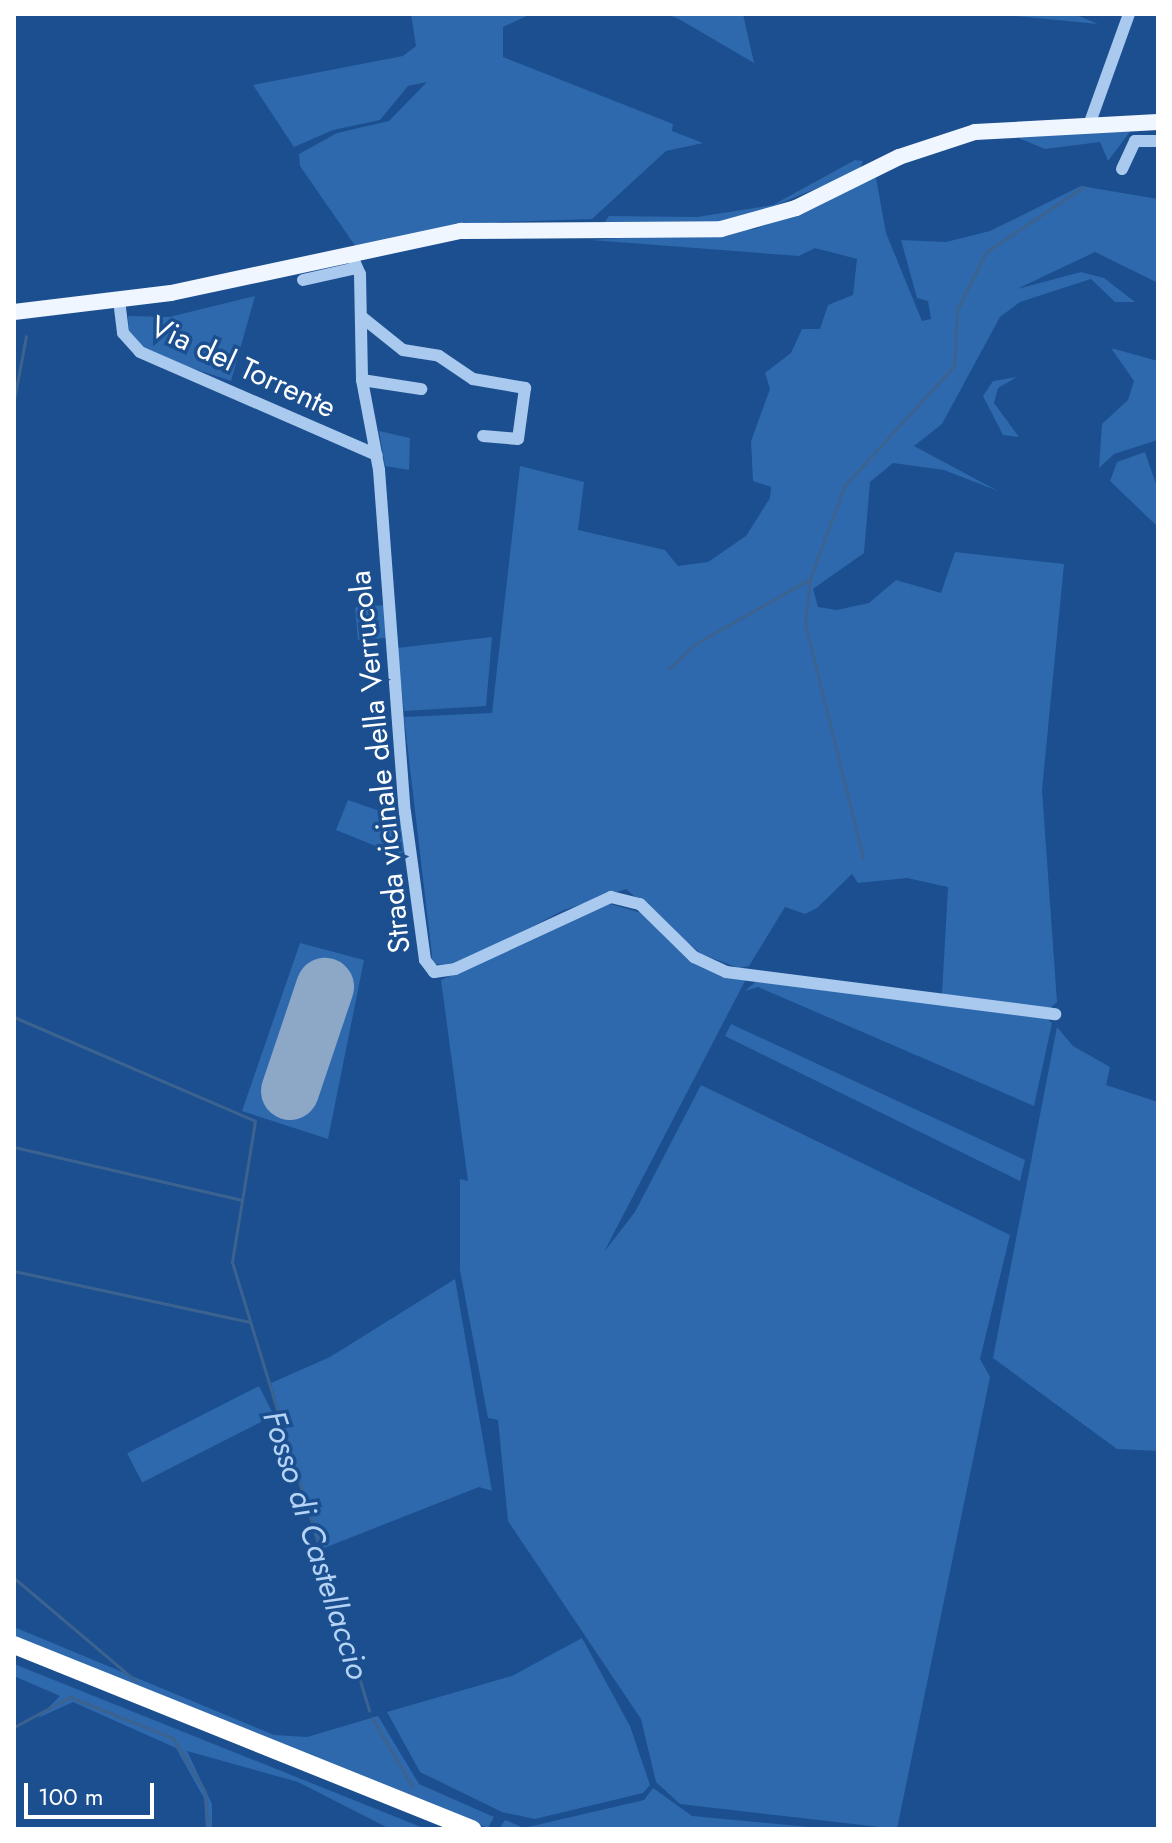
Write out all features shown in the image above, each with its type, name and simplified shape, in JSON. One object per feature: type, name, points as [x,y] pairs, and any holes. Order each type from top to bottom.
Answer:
[{"type":"highway","points":[[14,1645],[472,1829]]},
{"type":"highway","points":[[14,1656],[442,1829]]},
{"type":"main road","points":[[1110,124],[1158,114]]},
{"type":"main road","points":[[14,312],[119,300],[354,261],[494,229],[721,229],[796,208],[937,142],[1008,128],[1158,122]]},
{"type":"street","points":[[1089,125],[1129,14]]},
{"type":"street","points":[[1122,169],[1135,141],[1158,141]]},
{"type":"street","points":[[303,280],[354,261],[363,318],[362,380],[377,455]]},
{"type":"street","name":"Via del Torrente","points":[[119,300],[123,333],[140,352],[377,455]]},
{"type":"street","points":[[363,318],[403,350],[439,356],[473,379],[525,388],[518,439],[483,436]]},
{"type":"street","points":[[362,380],[421,389]]},
{"type":"street","name":"Strada vicinale della Verrucola","points":[[377,455],[405,812],[425,960],[434,972],[455,969],[611,897],[640,904],[694,957],[726,972],[1055,1014]]},
{"type":"shaded area","points":[[411,14],[531,14],[503,27],[503,57],[673,124],[672,131],[703,143],[666,151],[592,219],[500,222],[356,247],[300,166],[299,154],[337,133],[389,121],[427,82],[408,86],[380,120],[333,130],[294,147],[253,85],[403,56],[416,46]]},
{"type":"shaded area","points":[[666,14],[743,14],[754,63],[679,19]]},
{"type":"shaded area","points":[[996,14],[1074,14],[1098,24]]},
{"type":"shaded area","points":[[1132,129],[1108,161],[1100,142],[1045,149],[1011,135]]},
{"type":"shaded area","points":[[855,160],[863,161],[859,171],[744,218],[695,226],[604,223],[609,216],[697,217],[773,205]]},
{"type":"shaded area","points":[[876,178],[886,233],[922,321],[931,319],[928,301],[917,298],[901,240],[946,242],[990,231],[1081,186],[1158,199],[1158,283],[1095,252],[1017,289],[1081,272],[1104,278],[1135,302],[1115,302],[1091,279],[1020,302],[1000,317],[942,424],[914,446],[998,491],[944,470],[893,463],[870,482],[864,553],[813,589],[818,607],[837,610],[869,603],[896,580],[941,593],[955,552],[1064,564],[1042,790],[1057,1002],[1049,1009],[942,994],[948,887],[907,878],[858,883],[852,874],[817,908],[805,914],[785,907],[749,966],[739,968],[701,954],[626,889],[564,910],[455,966],[433,964],[404,717],[492,713],[520,466],[584,482],[578,530],[665,550],[678,566],[708,562],[746,536],[770,498],[771,487],[753,481],[751,441],[770,389],[765,373],[791,353],[802,329],[820,329],[828,305],[853,295],[857,259],[815,248],[799,256],[591,240],[756,229]]},
{"type":"shaded area","points":[[255,296],[231,381],[153,355],[129,335],[128,316],[169,317]]},
{"type":"shaded area","points":[[1111,348],[1158,361],[1158,440],[1114,454],[1099,468],[1102,424],[1128,400],[1134,381]]},
{"type":"shaded area","points":[[1017,377],[998,388],[994,403],[1019,437],[1003,435],[983,396],[993,381]]},
{"type":"shaded area","points":[[379,431],[410,438],[409,470],[385,466]]},
{"type":"shaded area","points":[[1145,452],[1158,490],[1158,527],[1110,481],[1117,462]]},
{"type":"shaded area","points":[[384,605],[387,638],[358,640],[355,608]]},
{"type":"shaded area","points":[[492,637],[486,706],[404,711],[397,648]]},
{"type":"shaded area","points":[[348,800],[400,818],[407,850],[398,855],[336,830]]},
{"type":"shaded area","points":[[610,904],[645,914],[695,964],[746,979],[604,1252],[635,1212],[701,1085],[1010,1235],[980,1359],[990,1377],[897,1829],[680,1804],[656,1782],[641,1719],[508,1521],[498,1420],[488,1418],[460,1270],[460,1179],[468,1181],[441,980]]},
{"type":"shaded area","points":[[300,943],[364,960],[328,1139],[242,1111]]},
{"type":"shaded area","points":[[759,979],[1043,1016],[1052,1023],[1034,1106],[758,987],[745,991]]},
{"type":"shaded area","points":[[731,1024],[1025,1160],[1020,1181],[725,1036]]},
{"type":"shaded area","points":[[1057,1027],[1073,1046],[1110,1067],[1106,1085],[1158,1102],[1158,1451],[1117,1449],[993,1358]]},
{"type":"shaded area","points":[[455,1279],[492,1491],[479,1487],[319,1550],[271,1383],[330,1357]]},
{"type":"shaded area","points":[[259,1386],[274,1415],[142,1483],[127,1453]]},
{"type":"shaded area","points":[[14,1627],[274,1735],[307,1737],[378,1716],[419,1784],[494,1817],[488,1828],[14,1637]]},
{"type":"shaded area","points":[[582,1638],[630,1726],[650,1785],[643,1793],[535,1819],[502,1812],[420,1772],[387,1712],[512,1676]]},
{"type":"shaded area","points":[[14,1664],[426,1829],[390,1829],[298,1782],[187,1751],[212,1804],[212,1829],[206,1829],[204,1798],[176,1748],[73,1702],[38,1718],[60,1696],[14,1676]]},
{"type":"shaded area","points":[[653,1788],[692,1816],[830,1829],[499,1829],[505,1820],[524,1828],[644,1800]]},
{"type":"waterway","points":[[669,669],[695,644],[810,579],[844,486],[954,366],[957,310],[986,252],[1083,187]]},
{"type":"waterway","points":[[14,400],[26,336]]},
{"type":"waterway","points":[[810,579],[805,623],[863,858]]},
{"type":"waterway","points":[[14,1017],[255,1121],[232,1262],[369,1711]]},
{"type":"waterway","points":[[14,1147],[242,1200]]},
{"type":"waterway","points":[[14,1271],[249,1322]]},
{"type":"waterway","points":[[14,1578],[136,1681]]},
{"type":"waterway","points":[[14,1727],[70,1697],[173,1738],[205,1792],[208,1829]]},
{"type":"waterway","name":"Fosso di Castellaccio","points":[[372,1718],[412,1786]]},
{"type":"runway","points":[[290,1091],[325,987]]}]
